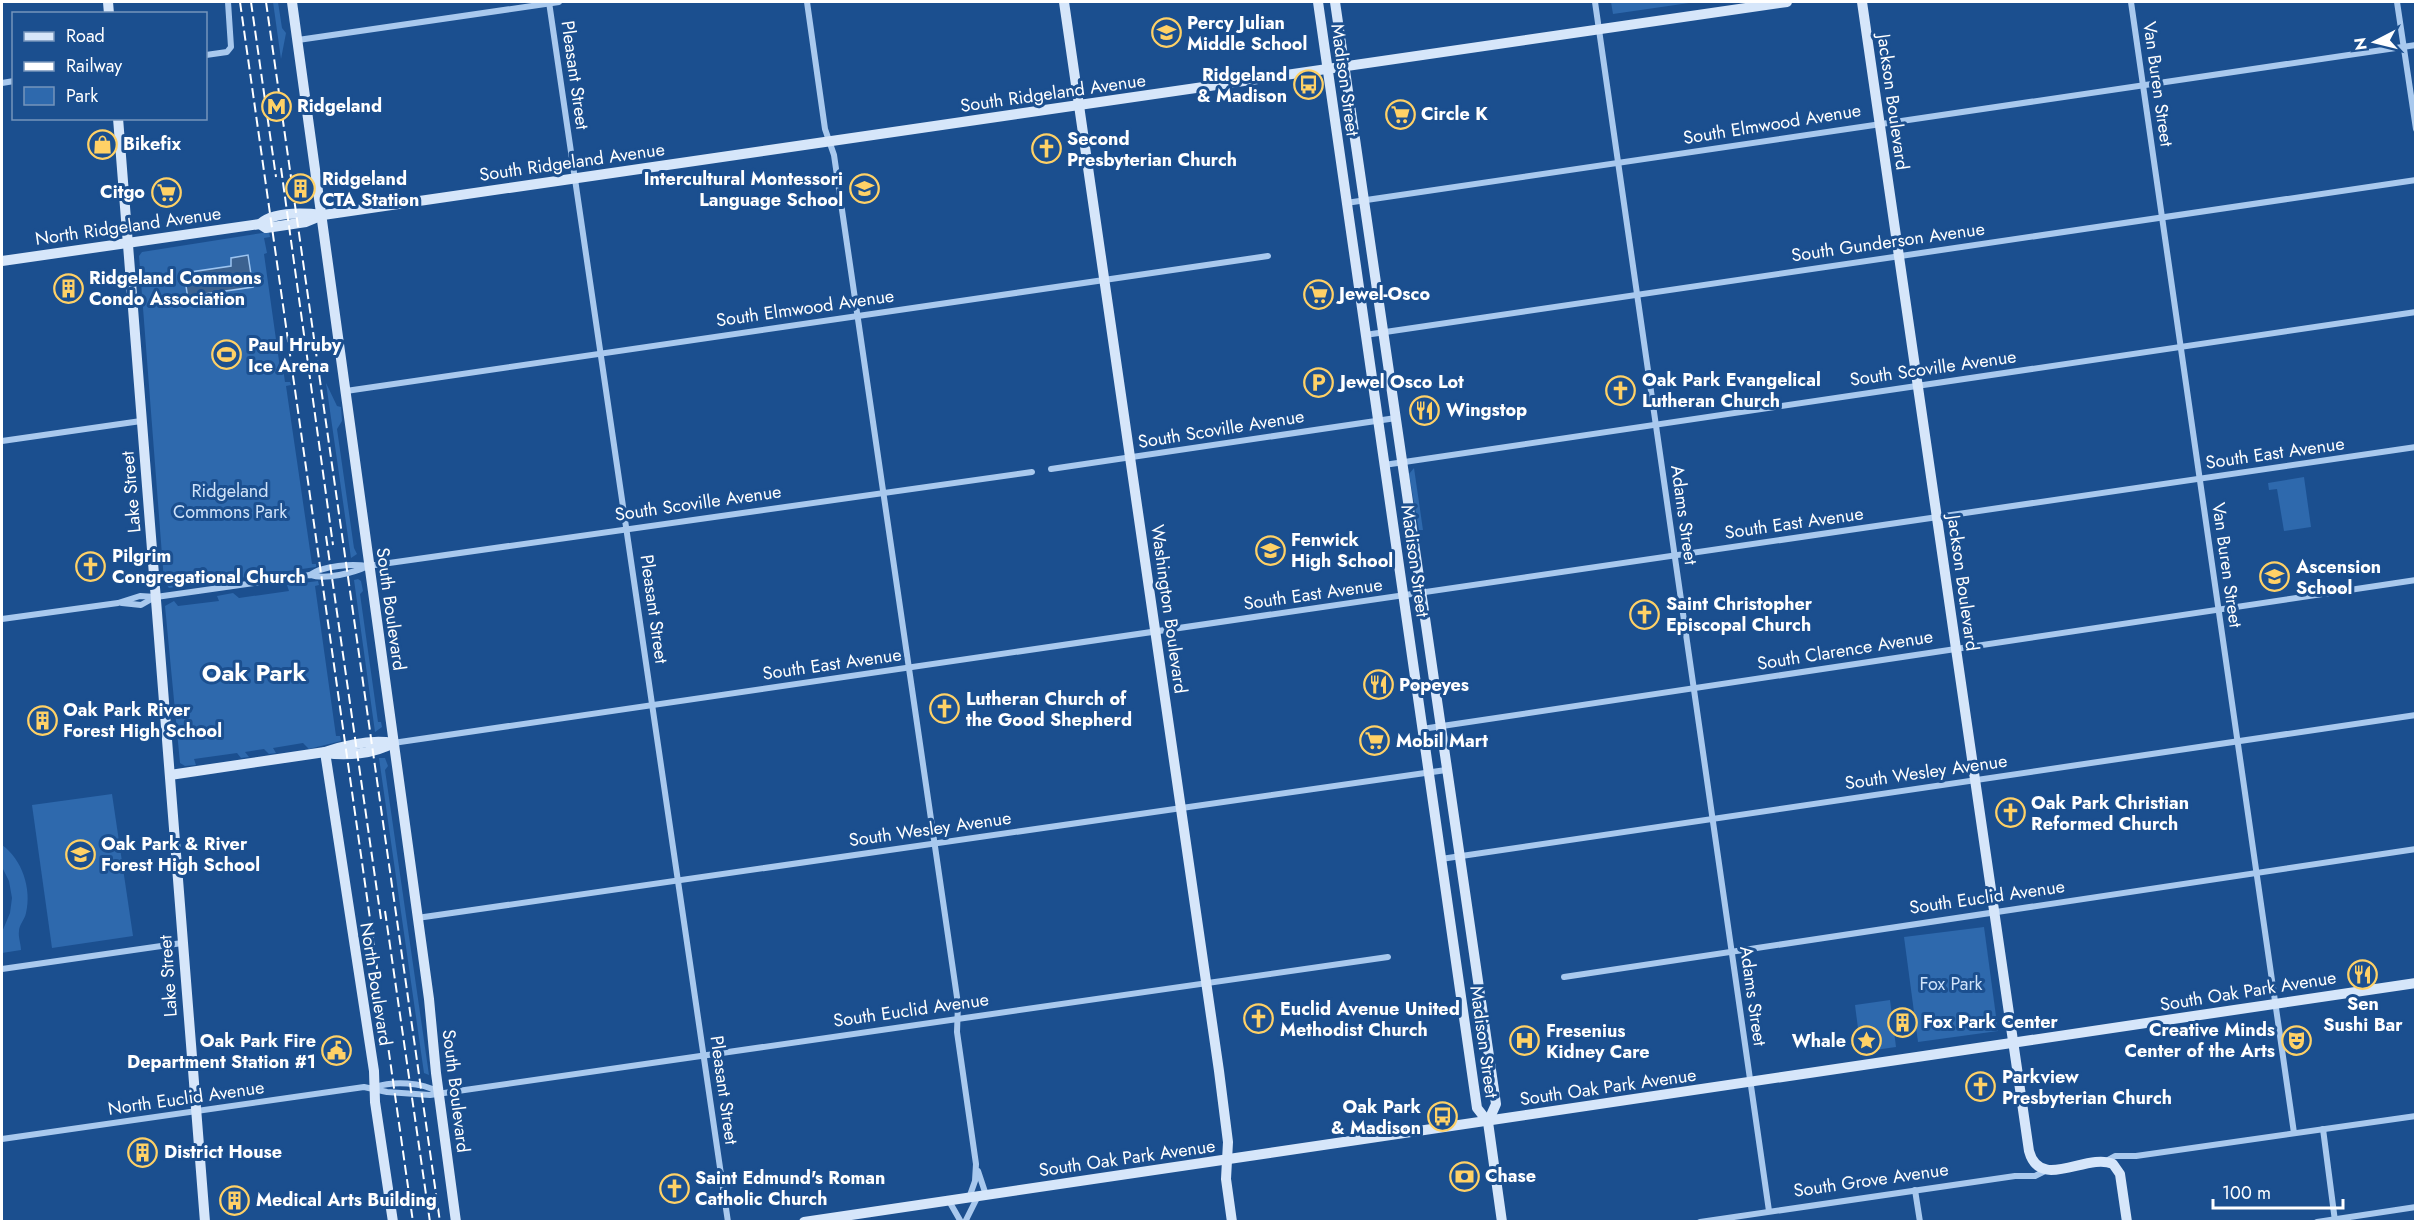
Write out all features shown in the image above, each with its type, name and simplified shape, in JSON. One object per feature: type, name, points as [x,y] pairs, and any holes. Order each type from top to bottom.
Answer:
[{"type":"street","points":[[207,55],[227,52],[233,39],[228,2]]},
{"type":"street","name":"South Boulevard","points":[[292,2],[323,215],[456,1221]]},
{"type":"street","name":"Pleasant Street","points":[[549,2],[728,1221]]},
{"type":"street","points":[[298,40],[559,2]]},
{"type":"street","points":[[807,2],[825,129],[834,155],[958,1004],[957,1034],[976,1164],[978,1196],[963,1221],[949,1200]]},
{"type":"street","name":"Washington Boulevard","points":[[1064,2],[1206,982],[1228,1142],[1226,1179],[1232,1221]]},
{"type":"street","name":"Madison Street","points":[[1317,2],[1477,1108],[1488,1122],[1502,1221]]},
{"type":"street","name":"Madison Street","points":[[1335,2],[1496,1104],[1488,1122]]},
{"type":"street","name":"Adams Street","points":[[1595,2],[1769,1212]]},
{"type":"street","name":"South Ridgeland Avenue","points":[[323,215],[1787,2]]},
{"type":"street","name":"Jackson Boulevard","points":[[1862,2],[2029,1151],[2041,1169]]},
{"type":"street","name":"Van Buren Street","points":[[2131,2],[2294,1133]]},
{"type":"street","points":[[2397,2],[2415,129]]},
{"type":"street","name":"South Elmwood Avenue","points":[[1346,203],[2415,45]]},
{"type":"street","name":"Lake Street","points":[[118,120],[205,1221]]},
{"type":"street","name":"South Gunderson Avenue","points":[[1365,335],[2415,180]]},
{"type":"street","name":"North Ridgeland Avenue","points":[[2,261],[260,224],[266,219],[304,213],[323,215]]},
{"type":"street","name":"South Elmwood Avenue","points":[[346,391],[1268,256]]},
{"type":"street","name":"South Scoville Avenue","points":[[1384,465],[2415,312]]},
{"type":"street","name":"South Scoville Avenue","points":[[1051,470],[1396,418]]},
{"type":"street","points":[[2,441],[141,421]]},
{"type":"street","name":"South East Avenue","points":[[393,743],[2415,447]]},
{"type":"street","name":"South Scoville Avenue","points":[[2,619],[118,603],[140,596],[156,597],[310,575],[326,569],[368,566],[1032,472]]},
{"type":"street","name":"South Clarence Avenue","points":[[1422,729],[2415,580]]},
{"type":"street","name":"South Wesley Avenue","points":[[1441,859],[2415,715]]},
{"type":"street","points":[[170,775],[325,753],[339,747],[380,741],[393,743]]},
{"type":"street","name":"North Boulevard","points":[[325,753],[393,1221]]},
{"type":"street","name":"South Wesley Avenue","points":[[417,918],[1446,770]]},
{"type":"street","name":"South Euclid Avenue","points":[[1564,977],[1731,950],[2415,849]]},
{"type":"street","points":[[2,969],[182,943]]},
{"type":"street","name":"South Euclid Avenue","points":[[438,1092],[1388,957]]},
{"type":"street","name":"South Oak Park Avenue","points":[[804,1221],[1488,1122],[2415,983]]},
{"type":"street","name":"North Euclid Avenue","points":[[2,1139],[375,1088],[386,1084],[428,1086],[438,1092]]},
{"type":"street","name":"South Grove Avenue","points":[[1700,1221],[2014,1176],[2035,1176],[2041,1169],[2109,1163],[2115,1156],[2136,1156],[2415,1116]]},
{"type":"street","points":[[2323,1129],[2335,1220]]},
{"type":"street","points":[[2109,1163],[2120,1174],[2127,1221]]},
{"type":"street","points":[[976,1164],[975,1181],[978,1196]]},
{"type":"street","points":[[1915,1190],[1920,1221]]},
{"type":"street","points":[[2318,1221],[2415,1207]]},
{"type":"green space","points":[[273,2],[278,2],[282,28],[286,33],[281,59]]},
{"type":"green space","points":[[1611,2],[1696,2],[1613,14]]},
{"type":"green space","name":"Ridgeland Commons Park","points":[[269,232],[270,237],[264,238],[267,253],[264,254],[280,368],[283,368],[285,382],[290,382],[291,385],[286,386],[312,564],[316,564],[316,567],[169,588],[164,581],[139,256],[142,252]]},
{"type":"green space","points":[[326,383],[337,406],[341,407],[342,421],[337,429],[354,548],[357,554],[351,558]]},
{"type":"green space","points":[[1414,468],[1423,530],[1419,530],[1409,474]]},
{"type":"green space","points":[[2304,477],[2311,527],[2284,531],[2277,489],[2269,490],[2268,483]]},
{"type":"green space","points":[[354,580],[361,581],[363,591],[360,594],[378,722],[381,722],[382,727],[375,732]]},
{"type":"green space","points":[[318,581],[319,585],[315,586],[336,736],[340,736],[341,741],[309,749],[303,743],[273,748],[276,753],[269,754],[264,749],[245,752],[249,757],[241,758],[237,753],[194,759],[196,765],[185,766],[180,763],[165,606],[174,601],[178,606],[219,601],[217,596],[233,593],[239,598],[289,591],[287,585]]},
{"type":"green space","points":[[379,758],[385,758],[388,766],[385,770],[429,1075],[424,1073]]},
{"type":"green space","points":[[112,794],[133,936],[52,948],[32,805]]},
{"type":"green space","points":[[2,845],[15,858],[24,875],[28,904],[19,929],[21,950],[2,953],[2,932],[10,913],[12,898],[9,881],[2,867]]},
{"type":"green space","name":"Fox Park","points":[[1984,927],[1998,1031],[1918,1042],[1904,937]]},
{"type":"green space","points":[[1890,1000],[1896,1047],[1861,1052],[1855,1005]]},
{"type":"shaded area","points":[[248,255],[253,287],[191,296],[188,299],[184,273],[231,266],[231,258]]},
{"type":"railway","points":[[240,2],[413,1222]]},
{"type":"railway","points":[[251,2],[276,177]]},
{"type":"railway","points":[[266,2],[440,1222]]},
{"type":"railway","points":[[281,168],[333,545]]},
{"type":"railway","points":[[326,536],[381,919]]},
{"type":"railway","points":[[385,911],[430,1222]]},
{"type":"place","name":"Percy Julian Middle School","points":[[1166,33]]},
{"type":"place","name":"Ridgeland & Madison","points":[[1308,85]]},
{"type":"place","name":"Ridgeland","points":[[276,106]]},
{"type":"place","name":"Circle K","points":[[1400,114]]},
{"type":"place","name":"Bikefix","points":[[102,144]]},
{"type":"place","name":"Second Presbyterian Church","points":[[1046,149]]},
{"type":"place","name":"Ridgeland CTA Station","points":[[301,189]]},
{"type":"place","name":"Intercultural Montessori Language School","points":[[864,189]]},
{"type":"place","name":"Citgo","points":[[166,192]]},
{"type":"place","name":"Ridgeland Commons Condo Association","points":[[68,288]]},
{"type":"place","name":"Jewel-Osco","points":[[1318,294]]},
{"type":"place","name":"Paul Hruby Ice Arena","points":[[227,355]]},
{"type":"place","name":"Jewel Osco Lot","points":[[1319,382]]},
{"type":"place","name":"Oak Park Evangelical Lutheran Church","points":[[1621,390]]},
{"type":"place","name":"Wingstop","points":[[1425,410]]},
{"type":"place","name":"Fenwick High School","points":[[1270,550]]},
{"type":"place","name":"Pilgrim Congregational Church","points":[[91,566]]},
{"type":"place","name":"Ascension School","points":[[2275,577]]},
{"type":"place","name":"Saint Christopher Episcopal Church","points":[[1645,614]]},
{"type":"place","name":"Popeyes","points":[[1378,685]]},
{"type":"place","name":"Lutheran Church of the Good Shepherd","points":[[945,709]]},
{"type":"place","name":"Oak Park River Forest High School","points":[[42,720]]},
{"type":"place","name":"Mobil Mart","points":[[1375,741]]},
{"type":"place","name":"Oak Park Christian Reformed Church","points":[[2010,813]]},
{"type":"place","name":"Oak Park & River Forest High School","points":[[80,854]]},
{"type":"place","name":"Sen Sushi Bar","points":[[2363,975]]},
{"type":"place","name":"Euclid Avenue United Methodist Church","points":[[1259,1019]]},
{"type":"place","name":"Fox Park Center","points":[[1902,1022]]},
{"type":"place","name":"Creative Minds Center of the Arts","points":[[2296,1040]]},
{"type":"place","name":"Fresenius Kidney Care","points":[[1525,1041]]},
{"type":"place","name":"Whale","points":[[1867,1041]]},
{"type":"place","name":"Oak Park Fire Department Station #1","points":[[337,1051]]},
{"type":"place","name":"Parkview Presbyterian Church","points":[[1981,1087]]},
{"type":"place","name":"Oak Park & Madison","points":[[1442,1117]]},
{"type":"place","name":"District House","points":[[143,1152]]},
{"type":"place","name":"Chase","points":[[1464,1176]]},
{"type":"place","name":"Saint Edmund's Roman Catholic Church","points":[[674,1188]]},
{"type":"place","name":"Medical Arts Building","points":[[235,1200]]},
{"type":"district","name":"Oak Park","points":[[254,673]]}]
